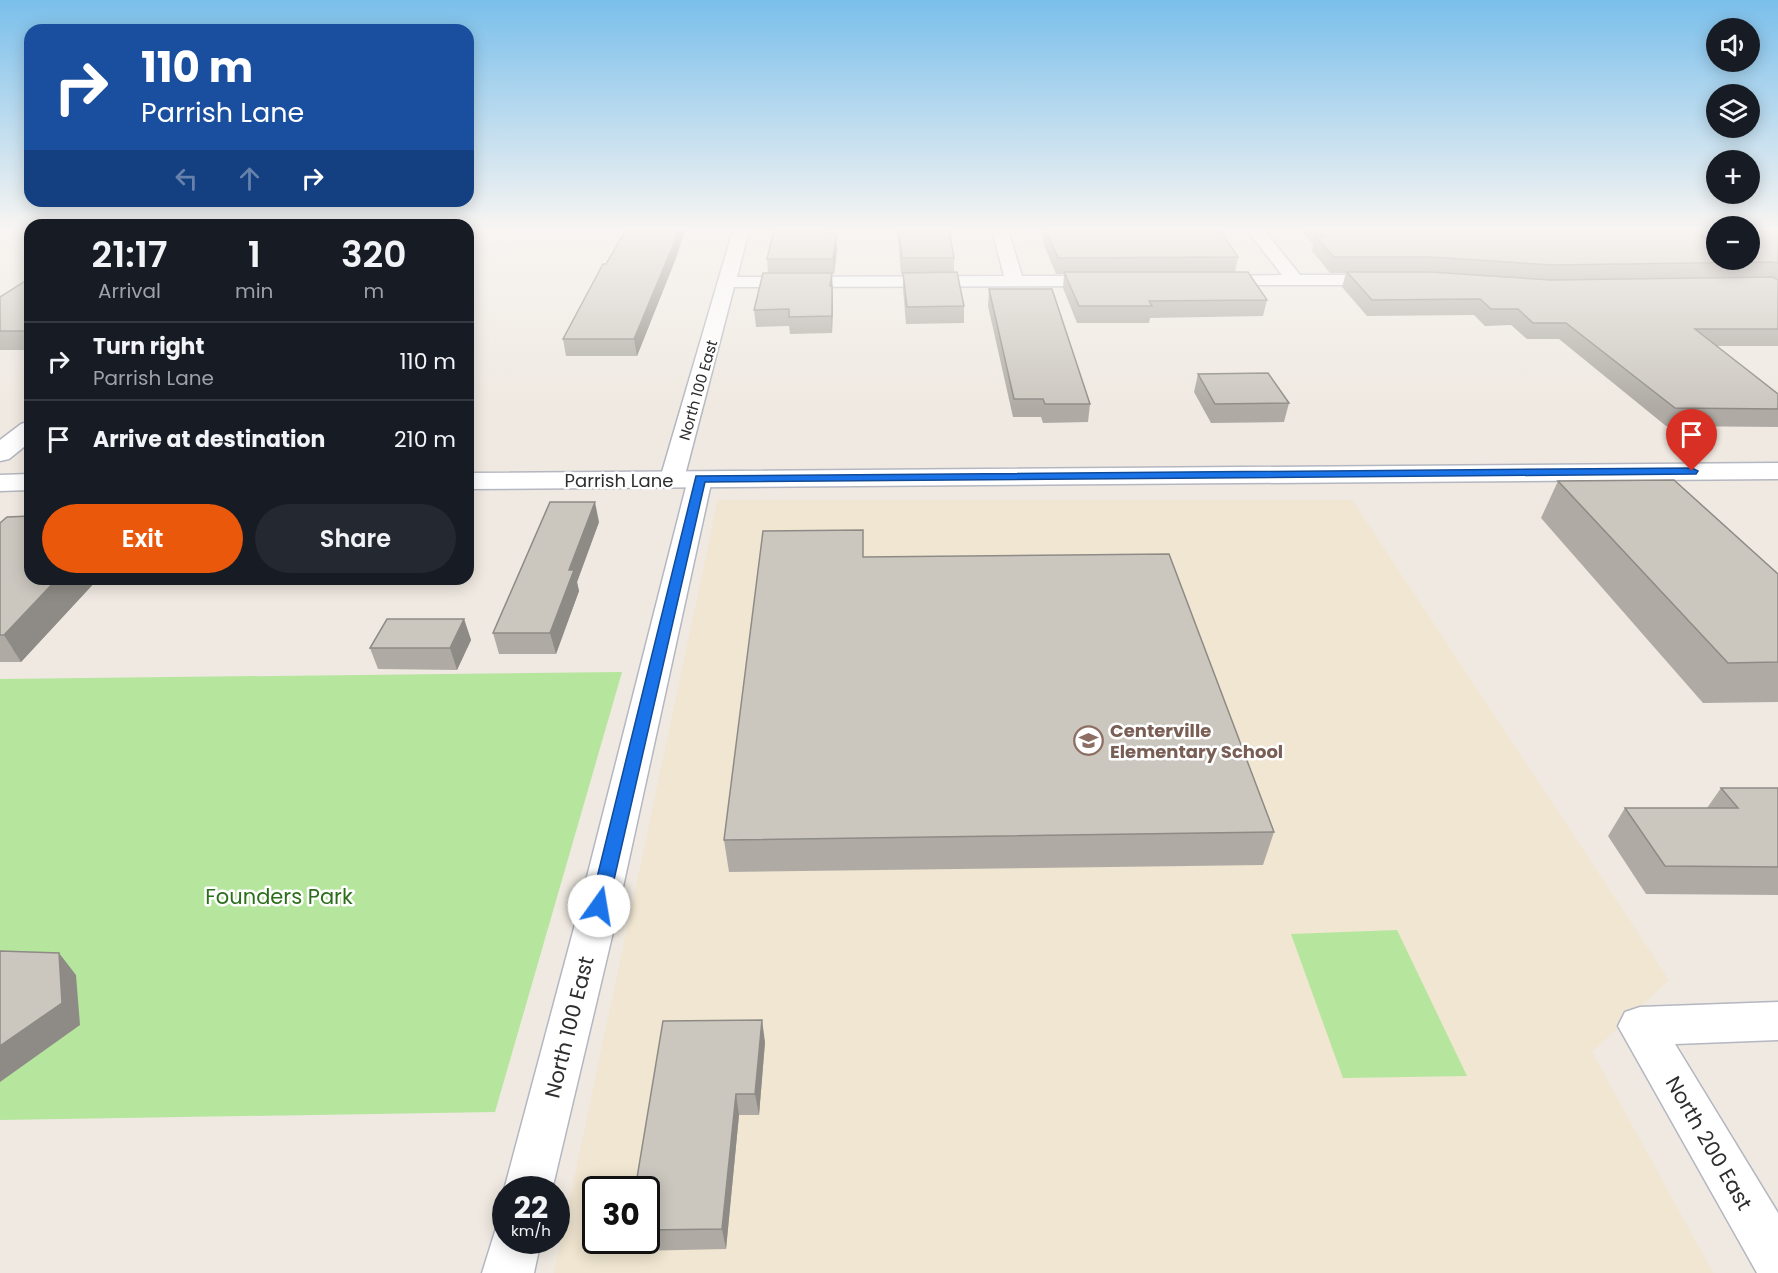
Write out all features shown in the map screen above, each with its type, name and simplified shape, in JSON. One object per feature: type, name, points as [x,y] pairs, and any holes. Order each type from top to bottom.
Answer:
[{"type":"street","name":"North 100 East","points":[[532,1176],[594,928],[726,289]]},
{"type":"street","points":[[0,453],[24,434]]},
{"type":"street","name":"Parrish Lane","points":[[474,481],[1778,471]]},
{"type":"street","points":[[0,483],[24,482]]},
{"type":"street","name":"North 200 East","points":[[1778,1021],[1640,1026],[1778,1261]]},
{"type":"street","points":[[508,1273],[513,1254]]},
{"type":"shaded area","name":"Centerville Elementary School","points":[[718,500],[1352,500],[1669,980],[1592,1052],[1713,1273],[554,1273],[558,1254],[570,1254],[570,1198]]},
{"type":"green space","name":"Founders Park","points":[[622,672],[495,1112],[0,1120],[0,679]]},
{"type":"green space","points":[[1397,930],[1467,1076],[1343,1078],[1291,934]]},
{"type":"building","points":[[12,289],[24,289],[24,331],[0,331],[0,297]]},
{"type":"building","points":[[589,289],[655,289],[634,339],[563,339]]},
{"type":"building","points":[[759,289],[832,289],[832,316],[789,317],[789,309],[754,310]]},
{"type":"building","points":[[905,289],[961,289],[964,306],[907,307]]},
{"type":"building","points":[[989,289],[1052,289],[1090,404],[1045,404],[1043,399],[1014,399]]},
{"type":"building","points":[[1072,289],[1260,289],[1267,300],[1149,301],[1152,306],[1079,306]]},
{"type":"building","points":[[1363,289],[1778,289],[1778,329],[1695,329],[1778,394],[1778,409],[1675,408],[1566,323],[1533,323],[1518,309],[1491,309],[1480,299],[1372,300]]},
{"type":"building","points":[[1268,373],[1289,403],[1215,404],[1198,374]]},
{"type":"building","points":[[1674,480],[1778,574],[1778,662],[1728,663],[1558,481]]},
{"type":"building","points":[[550,502],[595,502],[569,570],[574,570],[550,633],[493,633]]},
{"type":"building","points":[[24,516],[24,585],[51,585],[4,635],[0,635],[0,523],[7,517]]},
{"type":"building","points":[[863,530],[863,557],[1169,554],[1274,832],[724,840],[763,531]]},
{"type":"building","points":[[387,619],[464,619],[450,648],[370,648]]},
{"type":"building","points":[[1721,788],[1778,788],[1778,867],[1665,866],[1625,808],[1738,808]]},
{"type":"building","points":[[0,951],[59,953],[62,1003],[0,1046]]},
{"type":"building","points":[[762,1020],[755,1094],[736,1094],[722,1229],[660,1230],[660,1176],[637,1176],[663,1021]]},
{"type":"place","name":"Centerville Elementary School","points":[[1089,740]]},
{"type":"route","points":[[599,906],[700,479],[1692,471]]}]
